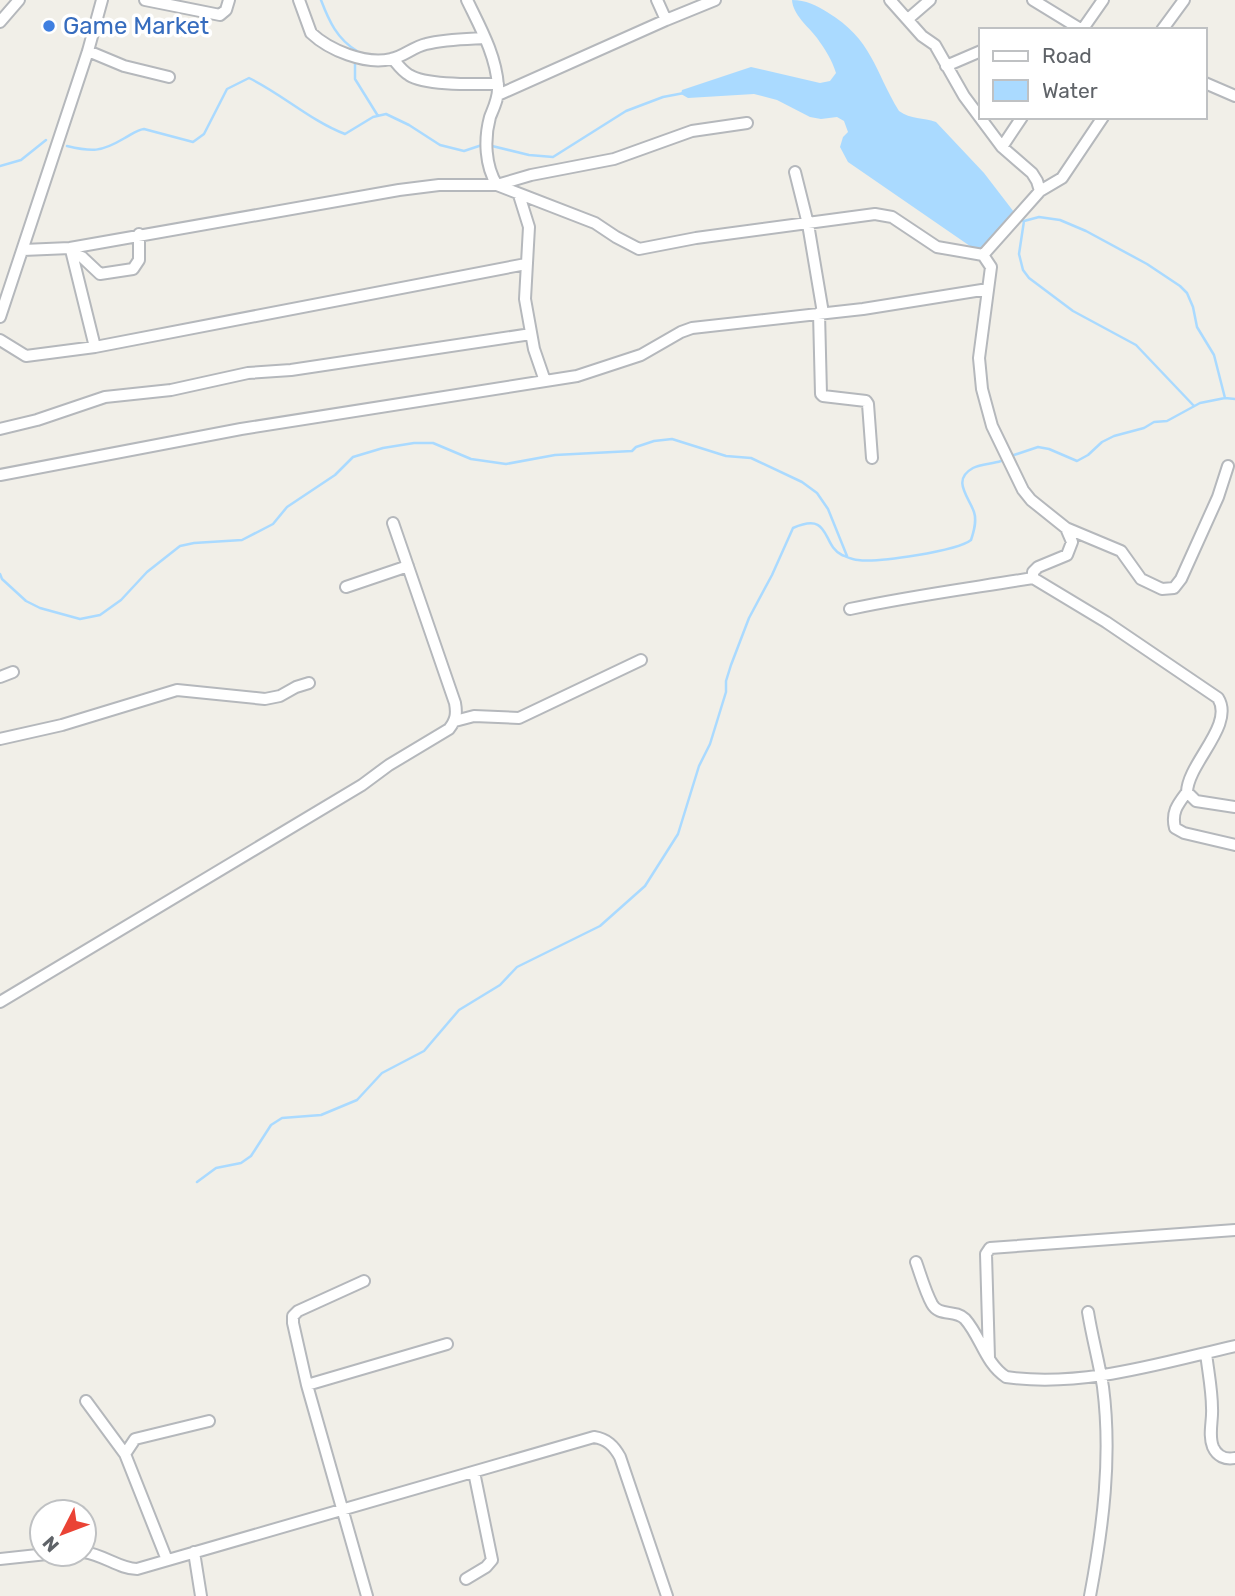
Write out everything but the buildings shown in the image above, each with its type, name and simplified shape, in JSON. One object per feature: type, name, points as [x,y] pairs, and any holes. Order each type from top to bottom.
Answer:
[{"type":"street","points":[[0,22],[19,0]]},
{"type":"street","points":[[0,317],[88,51],[102,0]]},
{"type":"street","points":[[145,0],[220,15],[226,10],[229,0]]},
{"type":"street","points":[[299,0],[307,27],[316,38],[342,52],[361,58],[393,59],[421,44],[485,38]]},
{"type":"street","points":[[467,0],[494,61],[498,90],[487,132],[488,164],[497,185],[595,223],[639,249],[696,238],[884,214],[937,247],[983,255],[991,267],[979,358],[982,389],[992,426],[1023,490],[1031,500],[1066,528],[1121,551],[1141,579],[1151,585],[1162,589],[1174,588],[1181,579],[1218,497],[1228,466]]},
{"type":"street","points":[[657,0],[666,20]]},
{"type":"street","points":[[393,59],[415,78],[498,90],[715,0]]},
{"type":"street","points":[[890,0],[922,36],[935,46],[979,116]]},
{"type":"street","points":[[908,19],[930,0]]},
{"type":"street","points":[[1034,0],[1079,28]]},
{"type":"street","points":[[1083,28],[1103,0]]},
{"type":"street","points":[[1163,28],[1184,0]]},
{"type":"street","points":[[88,51],[124,66],[169,76]]},
{"type":"street","points":[[946,66],[979,52]]},
{"type":"street","points":[[1207,84],[1235,96]]},
{"type":"street","points":[[981,119],[1002,147],[1031,173],[1040,191]]},
{"type":"street","points":[[1002,147],[1021,119]]},
{"type":"street","points":[[983,255],[1040,191],[1062,178],[1102,119]]},
{"type":"street","points":[[23,250],[71,251],[139,234],[399,190],[439,185],[497,185],[531,175],[614,159],[692,131],[747,123]]},
{"type":"street","points":[[795,172],[808,224],[821,313],[821,394],[866,401],[872,458]]},
{"type":"street","points":[[519,195],[528,227],[525,299],[531,334],[545,381]]},
{"type":"street","points":[[71,251],[82,257],[100,274],[133,269],[139,260],[139,234]]},
{"type":"street","points":[[71,251],[95,347]]},
{"type":"street","points":[[0,340],[26,356],[95,347],[527,264]]},
{"type":"street","points":[[0,277],[14,273]]},
{"type":"street","points":[[0,475],[241,429],[578,376],[642,355],[692,328],[911,302],[988,289]]},
{"type":"street","points":[[0,429],[37,420],[105,397],[171,390],[248,373],[291,370],[531,334]]},
{"type":"street","points":[[0,1002],[362,785],[389,765],[441,736],[455,721],[455,703],[393,523]]},
{"type":"street","points":[[1033,578],[1033,572],[1038,567],[1067,555],[1072,542],[1066,528]]},
{"type":"street","points":[[346,587],[408,566]]},
{"type":"street","points":[[850,610],[903,598],[1033,578],[1106,622],[1218,698],[1222,704],[1220,723],[1193,770],[1187,792],[1175,808],[1173,819],[1175,828],[1184,833],[1235,845]]},
{"type":"street","points":[[455,721],[474,716],[519,718],[641,660]]},
{"type":"street","points":[[0,677],[13,672]]},
{"type":"street","points":[[0,739],[62,725],[183,689],[265,699],[309,684]]},
{"type":"street","points":[[1187,792],[1196,801],[1235,807]]},
{"type":"street","points":[[990,1361],[986,1254],[990,1248],[1235,1230]]},
{"type":"street","points":[[916,1262],[932,1305],[942,1312],[953,1312],[964,1319],[990,1361],[1003,1375],[1018,1379],[1101,1375],[1235,1346]]},
{"type":"street","points":[[364,1281],[298,1311],[293,1316],[293,1323],[307,1385],[367,1596]]},
{"type":"street","points":[[1088,1312],[1101,1375],[1107,1454],[1099,1547],[1090,1596]]},
{"type":"street","points":[[307,1385],[447,1344]]},
{"type":"street","points":[[1206,1353],[1213,1410],[1212,1442],[1222,1457],[1227,1460],[1235,1458]]},
{"type":"street","points":[[86,1401],[125,1454],[167,1560]]},
{"type":"street","points":[[125,1454],[135,1439],[209,1421]]},
{"type":"street","points":[[98,1556],[129,1569],[167,1560],[594,1437],[603,1438],[621,1457],[667,1596]]},
{"type":"street","points":[[466,1579],[486,1567],[492,1560],[474,1472]]},
{"type":"street","points":[[194,1552],[201,1596]]},
{"type":"street","points":[[0,1559],[28,1556]]},
{"type":"water","points":[[792,0],[819,7],[854,34],[871,57],[899,111],[908,116],[936,122],[984,173],[1017,216],[983,255],[848,162],[840,147],[848,132],[844,121],[837,117],[810,117],[777,100],[754,94],[688,98],[681,94],[682,90],[751,67],[820,83],[830,81],[836,73],[832,64],[817,38],[798,15]]},
{"type":"waterway","points":[[321,0],[335,29],[344,41],[357,51]]},
{"type":"waterway","points":[[355,63],[355,79],[378,116]]},
{"type":"waterway","points":[[67,146],[102,149],[144,129],[193,142],[204,134],[227,89],[249,78],[320,122],[345,134],[373,117],[386,114],[440,145],[464,151],[482,145]]},
{"type":"waterway","points":[[488,145],[529,155],[553,157],[626,111],[663,97],[684,93]]},
{"type":"waterway","points":[[0,166],[21,160],[46,140]]},
{"type":"waterway","points":[[1020,220],[1039,217],[1060,220],[1147,264],[1180,286],[1187,293],[1197,327],[1214,355],[1225,398]]},
{"type":"waterway","points":[[1024,221],[1019,254],[1023,270],[1029,278],[1073,311],[1136,345],[1194,406]]},
{"type":"waterway","points":[[1011,456],[1038,447],[1077,461],[1114,436],[1144,428],[1154,422],[1167,421],[1200,403],[1225,398],[1235,399]]},
{"type":"waterway","points":[[0,574],[26,601],[40,608],[80,619],[100,615],[121,600],[147,572],[180,546],[242,540],[273,524],[287,507],[335,475],[353,457],[414,443],[433,443],[471,459],[506,464],[555,455],[632,451],[654,441],[672,439],[726,456],[751,458],[802,482],[817,493],[828,509],[847,556]]},
{"type":"waterway","points":[[197,1182],[216,1168],[241,1163],[251,1156],[271,1125],[282,1118],[321,1115],[357,1100],[382,1073],[424,1051],[459,1010],[500,985],[517,967],[600,926],[645,886],[678,834],[699,766],[710,744],[726,692],[731,665],[749,618],[793,528],[805,524],[820,526],[835,550],[856,560],[882,560],[916,555],[963,544],[971,540],[975,519],[963,489],[963,478],[973,468],[1001,461]]},
{"type":"place","name":"Game Market","points":[[49,26]]}]
